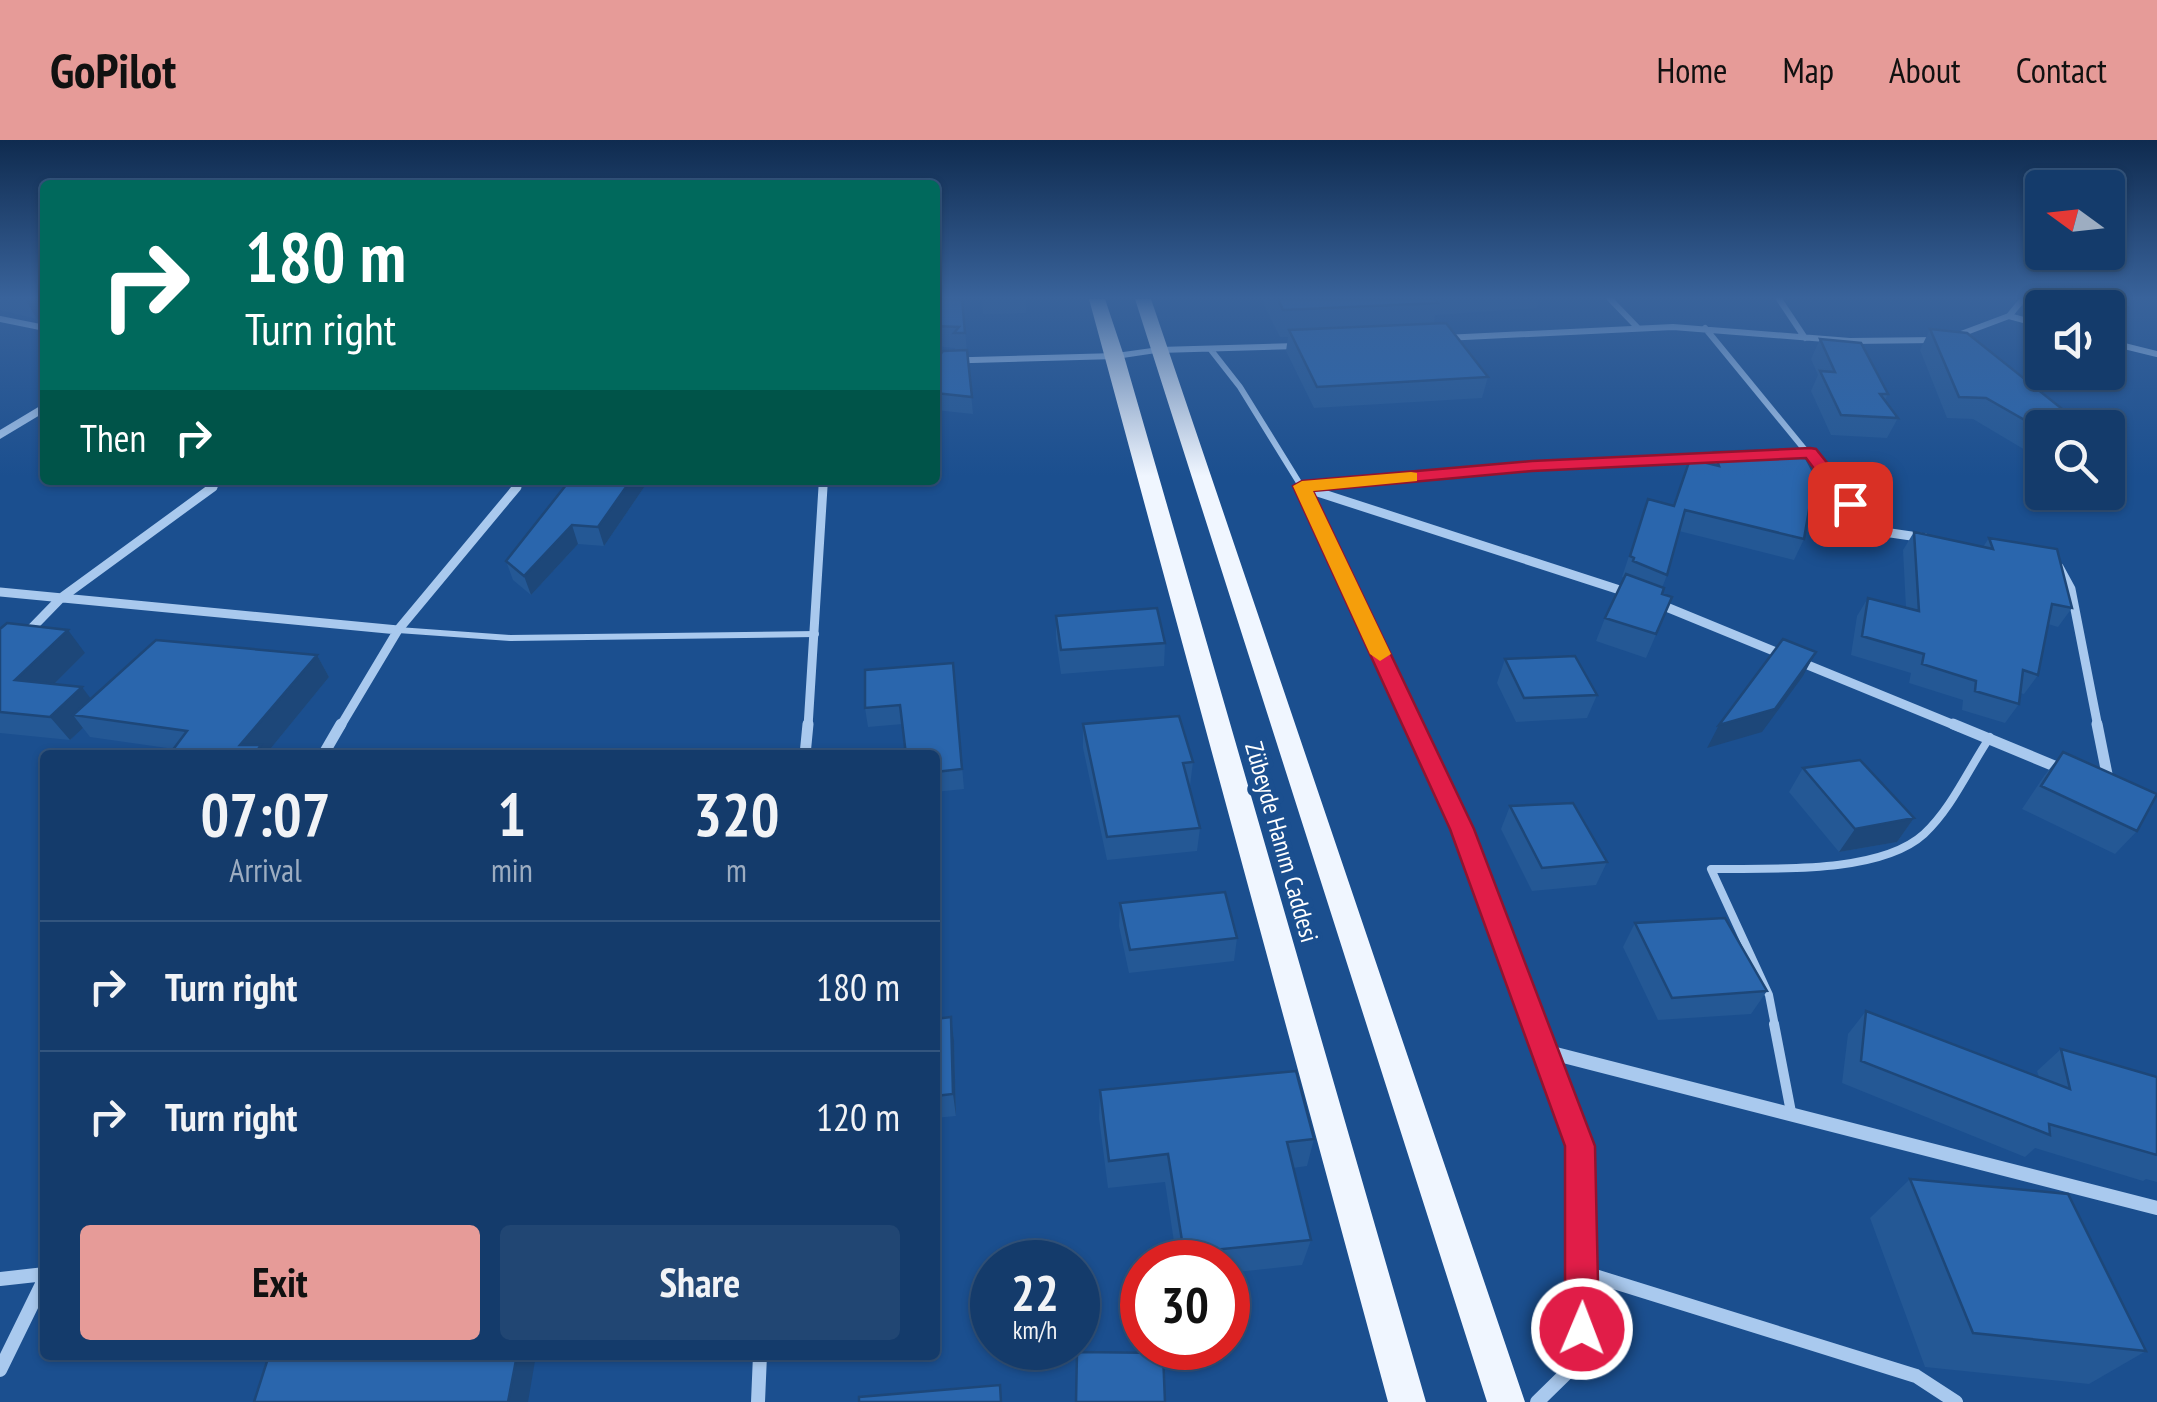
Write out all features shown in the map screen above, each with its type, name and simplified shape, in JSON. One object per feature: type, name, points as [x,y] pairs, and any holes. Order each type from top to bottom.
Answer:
[{"type":"main road","name":"Zübeyde Hanım Caddesi","points":[[1117,358],[1406,1402]]},
{"type":"main road","points":[[1161,358],[1506,1402]]},
{"type":"street","points":[[940,361],[1047,358]]},
{"type":"street","points":[[1217,358],[1302,486],[1462,829],[1580,1146],[1582,1358],[1537,1402]]},
{"type":"street","points":[[1730,358],[1870,530],[1944,540]]},
{"type":"street","points":[[0,435],[40,410]]},
{"type":"street","points":[[1790,454],[1810,453]]},
{"type":"street","points":[[1302,486],[1532,466],[1731,457]]},
{"type":"street","points":[[12,648],[61,598],[215,485]]},
{"type":"street","points":[[327,750],[398,630],[518,485]]},
{"type":"street","points":[[806,750],[822,485]]},
{"type":"street","points":[[1302,486],[1592,578],[2076,774]]},
{"type":"street","points":[[2053,556],[2071,590],[2110,790]]},
{"type":"street","points":[[0,592],[398,630]]},
{"type":"street","points":[[2093,782],[2126,796]]},
{"type":"street","points":[[1544,1051],[2157,1208]]},
{"type":"street","points":[[1582,1272],[1916,1376],[1956,1402]]},
{"type":"street","points":[[0,1279],[40,1276]]},
{"type":"street","points":[[0,1370],[40,1286]]},
{"type":"street","points":[[758,1402],[760,1360]]},
{"type":"lane","points":[[398,630],[510,638],[816,634]]},
{"type":"lane","points":[[1791,1114],[1769,994],[1711,869],[1845,862],[1900,849],[1922,837],[1990,737]]},
{"type":"building","points":[[940,358],[968,358],[972,397],[940,394]]},
{"type":"building","points":[[1303,358],[1473,358],[1488,377],[1317,387]]},
{"type":"building","points":[[1829,358],[1869,358],[1888,394],[1880,394],[1898,418],[1841,415],[1820,371],[1835,372]]},
{"type":"building","points":[[1942,358],[1998,358],[2025,379],[2025,390],[2038,390],[2063,410],[2025,410],[2025,420],[1986,398],[1959,397]]},
{"type":"building","points":[[1801,449],[1815,475],[1804,539],[1685,510],[1667,575],[1633,561],[1630,556],[1648,499],[1674,506],[1690,459],[1719,466],[1714,452]]},
{"type":"building","points":[[566,485],[627,485],[598,527],[572,525],[524,576],[506,561]]},
{"type":"building","points":[[1914,532],[1993,549],[1989,538],[2057,549],[2072,608],[2052,604],[2038,675],[2023,670],[2019,704],[1975,691],[1976,681],[1922,664],[1924,654],[1862,636],[1868,598],[1919,611]]},
{"type":"building","points":[[1626,574],[1664,588],[1662,594],[1672,597],[1656,634],[1605,618]]},
{"type":"building","points":[[1157,608],[1165,643],[1061,650],[1056,616]]},
{"type":"building","points":[[7,623],[68,630],[15,680],[82,687],[50,717],[0,712],[0,629]]},
{"type":"building","points":[[1783,639],[1816,652],[1775,709],[1719,725]]},
{"type":"building","points":[[156,640],[317,655],[240,745],[261,745],[258,750],[173,750],[187,731],[73,715]]},
{"type":"building","points":[[1575,656],[1597,695],[1524,698],[1505,659]]},
{"type":"building","points":[[953,663],[962,769],[940,771],[940,750],[905,750],[900,705],[865,708],[865,670]]},
{"type":"building","points":[[1179,716],[1193,762],[1183,763],[1200,828],[1107,837],[1083,724]]},
{"type":"building","points":[[2063,752],[2157,794],[2137,831],[2041,786]]},
{"type":"building","points":[[1860,760],[1914,818],[1855,829],[1803,768]]},
{"type":"building","points":[[1573,803],[1607,862],[1542,868],[1510,806]]},
{"type":"building","points":[[1225,892],[1237,938],[1130,950],[1120,903]]},
{"type":"building","points":[[1725,918],[1767,991],[1672,998],[1635,923]]},
{"type":"building","points":[[1866,1011],[2070,1089],[2061,1049],[2157,1077],[2157,1155],[2049,1124],[2050,1135],[1861,1061]]},
{"type":"building","points":[[951,1017],[953,1094],[940,1095],[940,1018]]},
{"type":"building","points":[[1296,1071],[1314,1139],[1287,1142],[1311,1240],[1250,1246],[1250,1240],[1182,1240],[1168,1154],[1109,1161],[1100,1090]]},
{"type":"building","points":[[1910,1179],[2068,1194],[2146,1351],[1973,1333]]},
{"type":"building","points":[[1100,1352],[1120,1352],[1120,1370],[1164,1370],[1165,1402],[1076,1402],[1077,1370],[1100,1370]]},
{"type":"building","points":[[267,1360],[516,1360],[508,1402],[254,1402]]},
{"type":"building","points":[[1000,1385],[1001,1402],[859,1402],[859,1397]]},
{"type":"slow traffic","points":[[1380,654],[1302,486],[1411,477]]},
{"type":"route","points":[[1582,1329],[1580,1146],[1462,829],[1302,486],[1532,466],[1810,453],[1850,504]]}]
